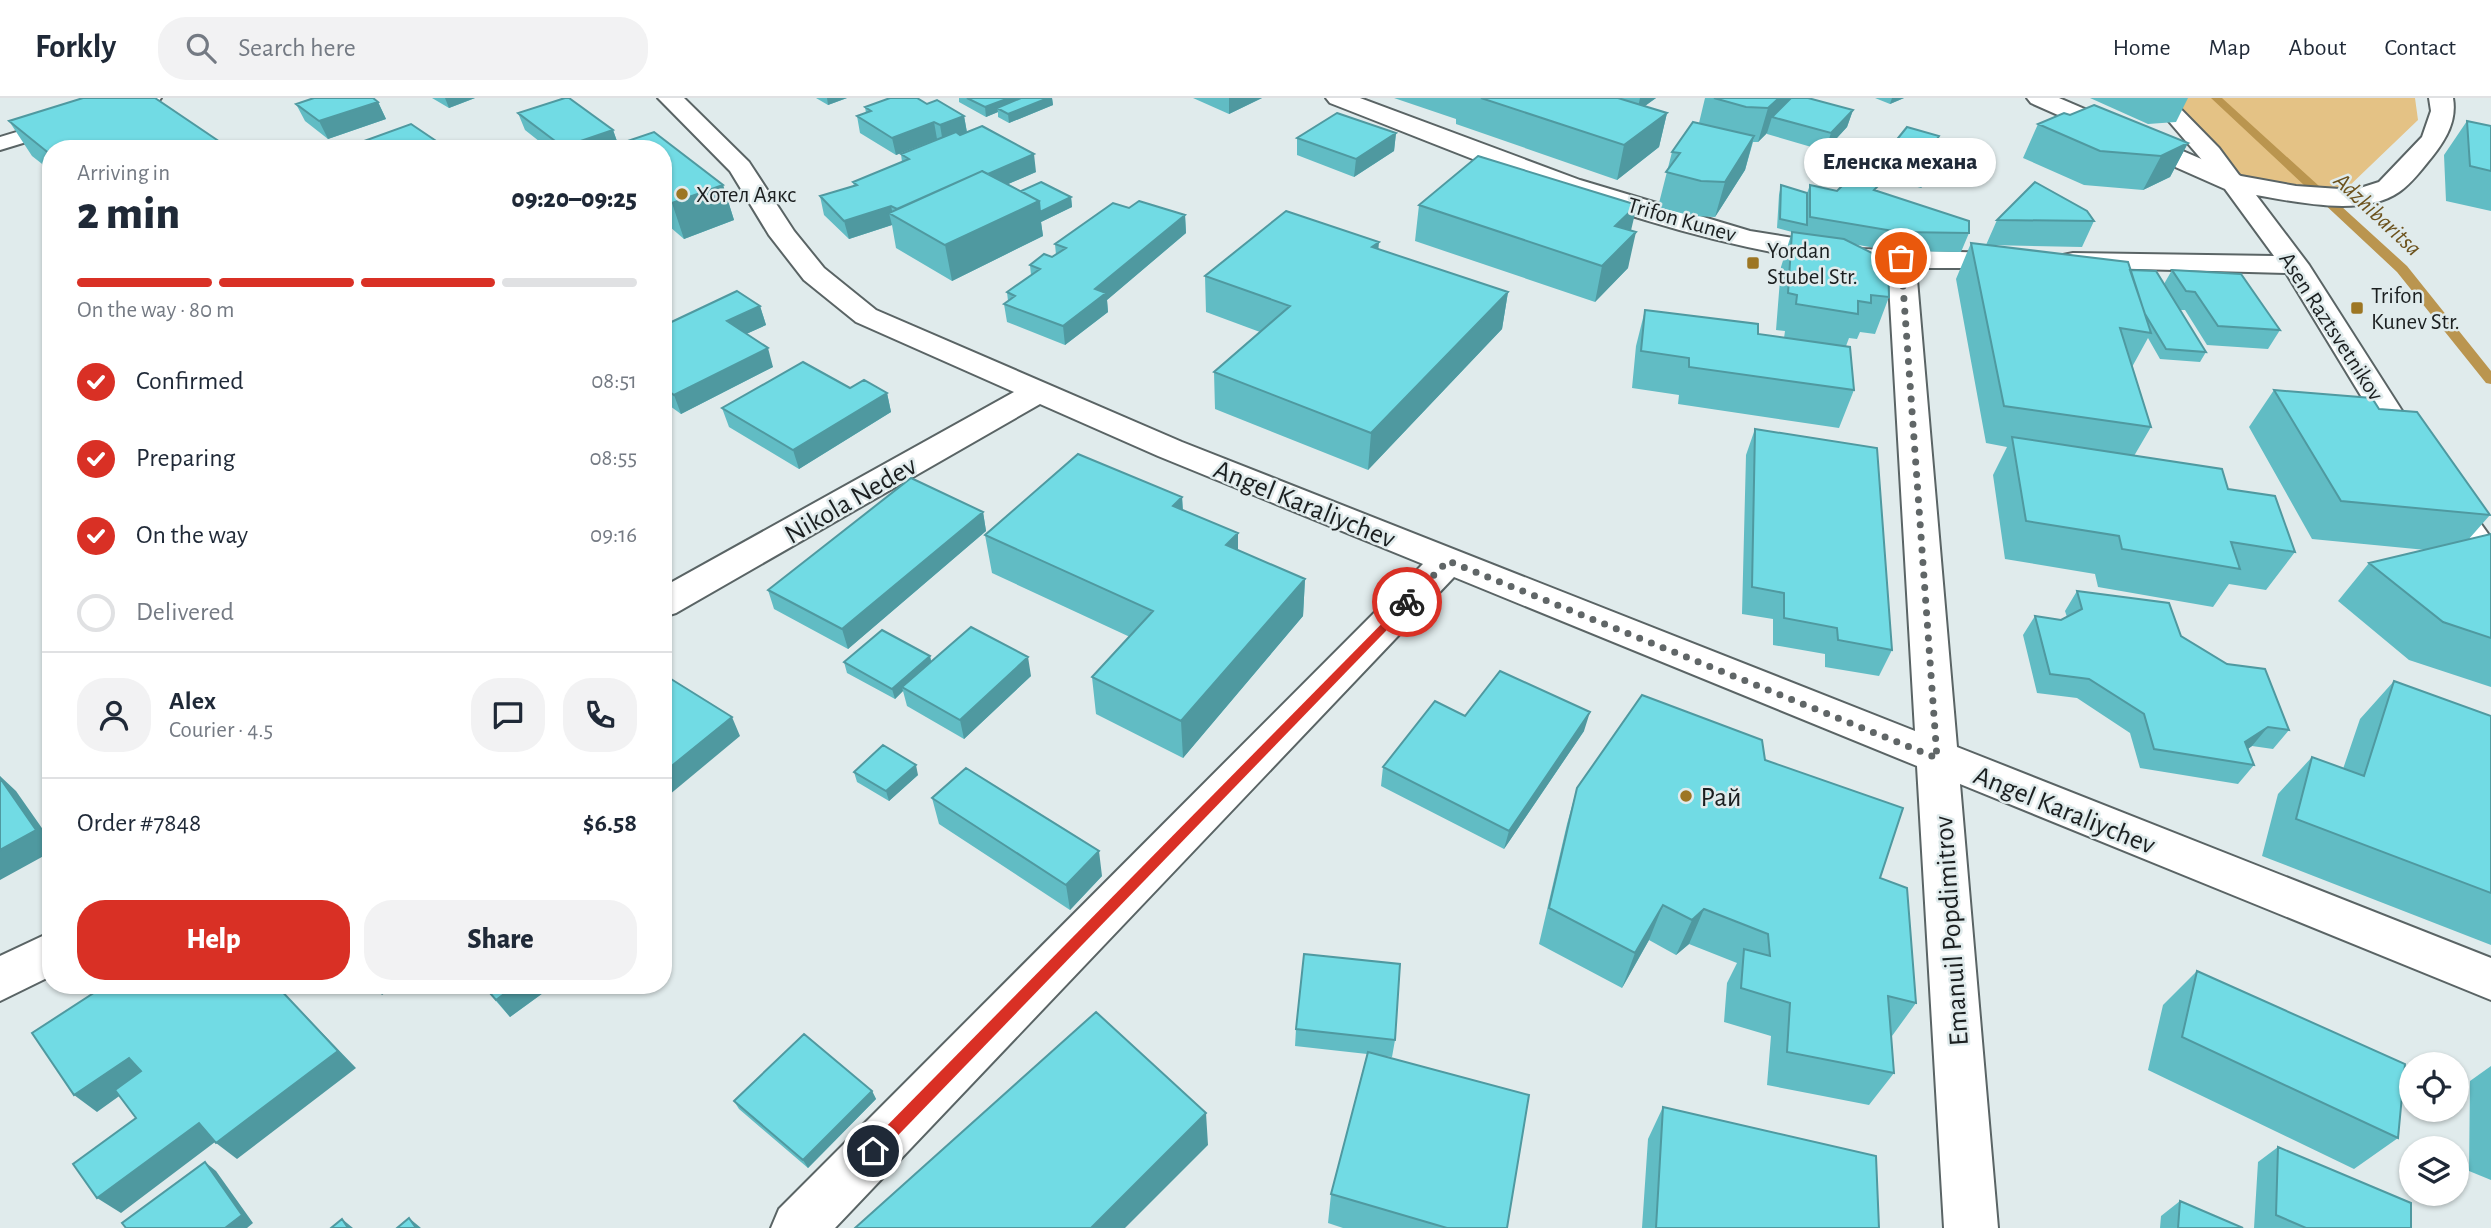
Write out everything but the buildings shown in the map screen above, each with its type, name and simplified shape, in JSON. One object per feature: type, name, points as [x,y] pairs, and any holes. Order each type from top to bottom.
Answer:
[{"type":"street","name":"Angel Karaliychev","points":[[670,98],[740,167],[783,235],[814,274],[866,316],[1036,393],[2491,979]]},
{"type":"street","name":"Trifon Kunev","points":[[1338,98],[1566,184],[1721,233],[1813,252],[1901,258],[2295,265]]},
{"type":"street","points":[[2039,98],[2234,183],[2296,194],[2355,198],[2388,188],[2408,170],[2434,138],[2443,111],[2441,98]]},
{"type":"street","name":"Asen Raztsvetnikov","points":[[2234,183],[2295,265],[2399,432],[2491,565]]},
{"type":"street","name":"Emanuil Popdimitrov","points":[[1901,258],[1971,1228]]},
{"type":"street","name":"Nikola Nedev","points":[[672,599],[1036,393]]},
{"type":"street","points":[[798,1228],[1448,561]]},
{"type":"street","points":[[0,980],[42,957]]},
{"type":"lane","points":[[0,144],[151,98]]},
{"type":"lane","name":"Asen Raztsvetnikov","points":[[2159,98],[2211,152],[2234,183]]},
{"type":"shaded area","points":[[2159,98],[2415,98],[2418,120],[2346,189],[2355,198],[2234,183]]},
{"type":"waterway","name":"Adzhibaritsa","points":[[2216,98],[2402,269],[2491,380]]},
{"type":"way so far","points":[[1407,602],[1448,561],[1937,758],[1901,258]]},
{"type":"place","name":"Хотел Аякс","points":[[682,194]]},
{"type":"place","name":"Еленска механа","points":[[1901,258]]},
{"type":"place","name":"Yordan Stubel Str.","points":[[1753,263]]},
{"type":"place","name":"Trifon Kunev Str.","points":[[2357,308]]},
{"type":"place","name":"Рай","points":[[1686,796]]},
{"type":"route","points":[[873,1151],[1407,602]]}]
